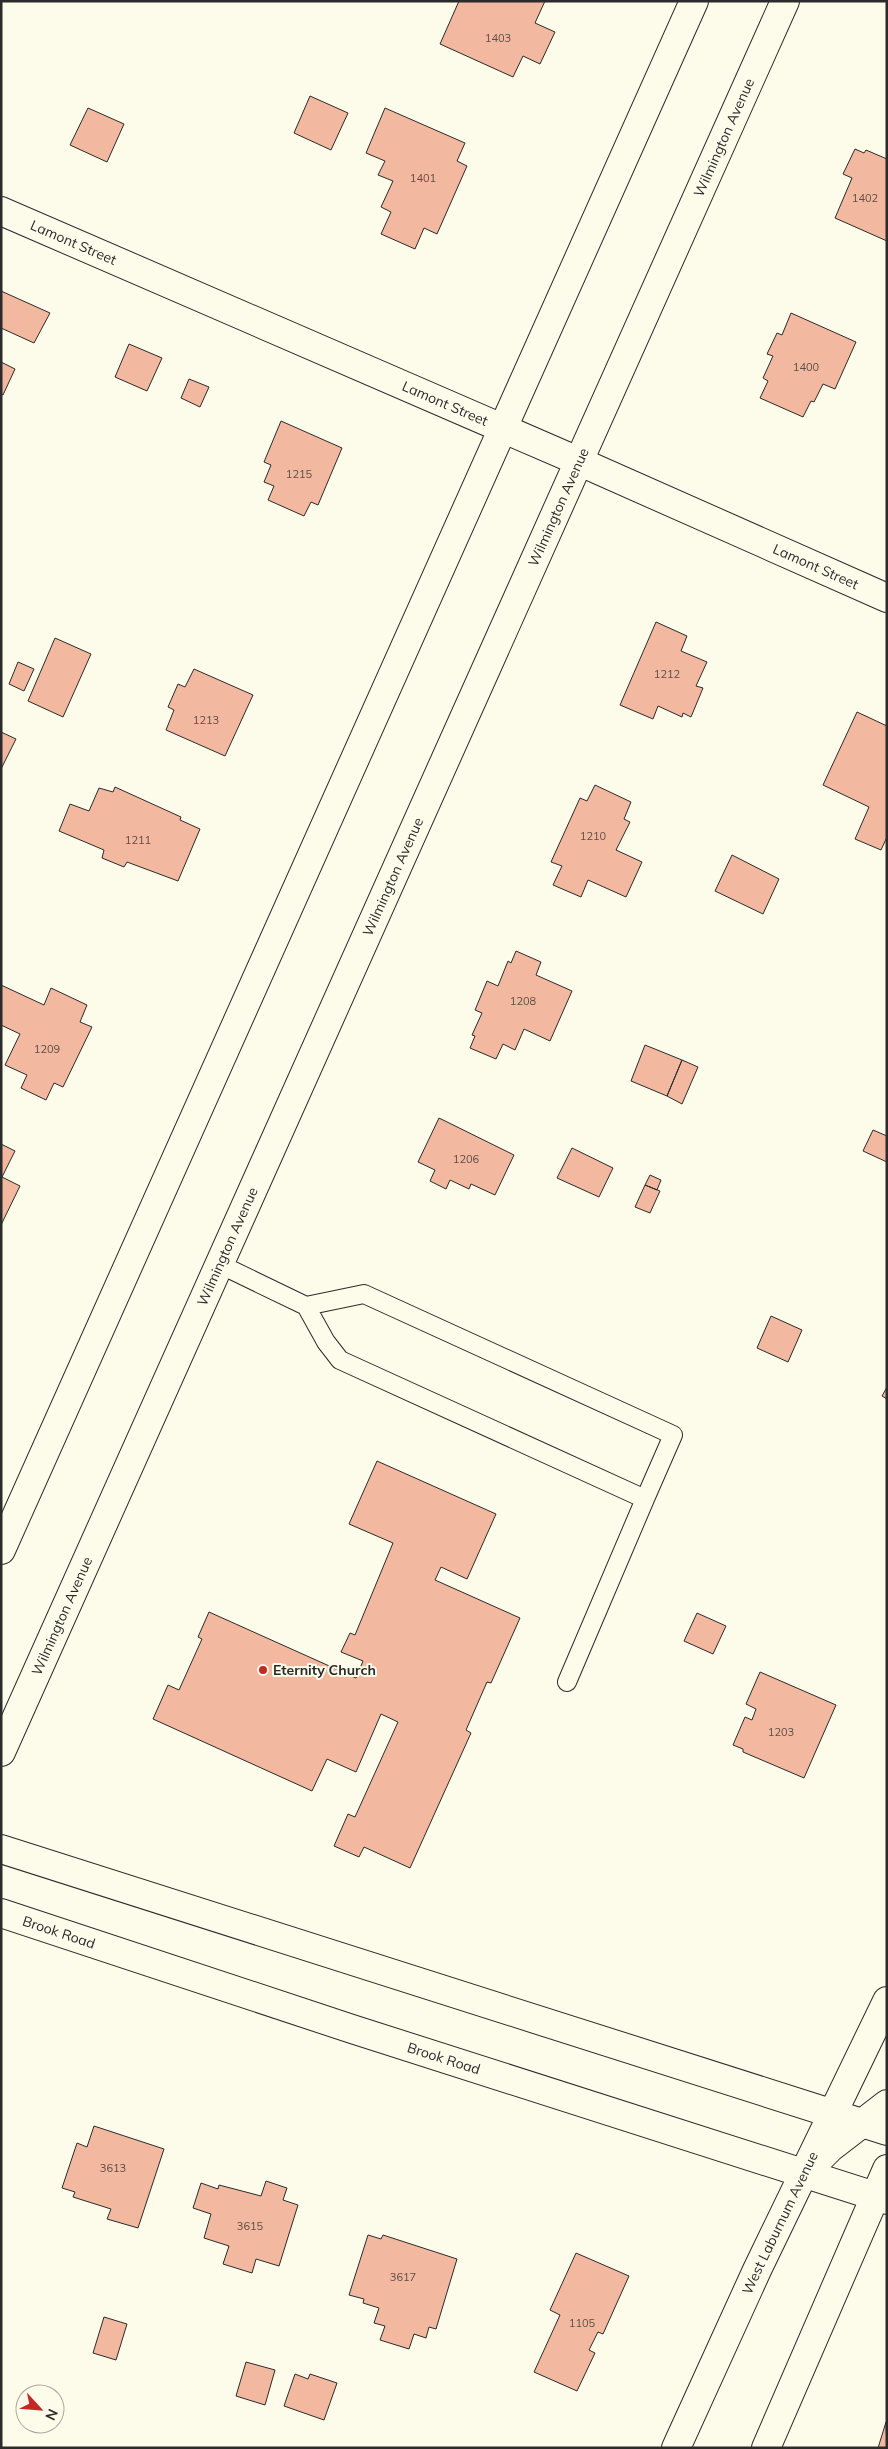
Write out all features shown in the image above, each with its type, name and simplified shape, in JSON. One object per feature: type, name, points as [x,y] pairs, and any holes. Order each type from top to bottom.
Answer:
[{"type":"street","points":[[1,1550],[694,1]]},
{"type":"street","name":"Wilmington Avenue","points":[[1,1752],[785,1]]},
{"type":"street","name":"Lamont Street","points":[[1,210],[578,461],[887,598]]},
{"type":"street","points":[[1,1849],[874,2127]]},
{"type":"street","name":"Brook Road","points":[[1,1913],[352,2029],[804,2174],[883,2195]]},
{"type":"street","name":"West Laburnum Avenue","points":[[676,2448],[887,2001]]},
{"type":"street","points":[[804,2174],[830,2148],[874,2127],[887,2104]]},
{"type":"street","points":[[766,2448],[883,2195],[887,2169]]},
{"type":"lane","points":[[219,1264],[306,1306],[326,1342],[340,1360],[645,1499]]},
{"type":"lane","points":[[306,1306],[364,1294],[673,1435],[567,1682]]},
{"type":"building","points":[[459,1],[545,1],[535,23],[555,32],[540,64],[523,56],[513,77],[440,44]]},
{"type":"building","points":[[310,96],[348,113],[331,150],[294,133]]},
{"type":"building","points":[[88,108],[124,124],[107,162],[70,145]]},
{"type":"building","points":[[385,108],[465,143],[457,161],[467,166],[437,234],[424,228],[415,249],[381,234],[391,212],[381,207],[393,181],[378,175],[385,161],[366,153]]},
{"type":"building","points":[[855,149],[864,153],[866,150],[887,159],[887,241],[835,218],[852,178],[843,174]]},
{"type":"building","points":[[1,291],[50,313],[34,343],[1,328]]},
{"type":"building","points":[[791,313],[856,342],[835,389],[823,384],[814,402],[811,401],[803,417],[760,398],[768,381],[763,378],[773,356],[767,354],[777,333],[782,335]]},
{"type":"building","points":[[129,344],[162,358],[147,391],[115,377]]},
{"type":"building","points":[[1,362],[15,369],[3,395],[1,394]]},
{"type":"building","points":[[189,379],[209,387],[200,407],[181,398]]},
{"type":"building","points":[[281,421],[342,448],[318,505],[311,502],[304,516],[268,500],[274,486],[264,482],[271,465],[264,462]]},
{"type":"building","points":[[656,622],[687,636],[681,651],[707,662],[696,686],[703,688],[691,717],[683,713],[682,717],[658,706],[653,719],[620,705]]},
{"type":"building","points":[[55,638],[91,654],[63,717],[28,701]]},
{"type":"building","points":[[18,662],[34,669],[24,691],[9,684]]},
{"type":"building","points":[[194,669],[253,695],[225,756],[166,730],[174,710],[168,707],[178,684],[185,687]]},
{"type":"building","points":[[857,712],[887,726],[887,837],[881,850],[855,839],[869,807],[823,785]]},
{"type":"building","points":[[1,732],[16,739],[1,769]]},
{"type":"building","points":[[595,785],[631,802],[624,819],[630,822],[616,850],[642,862],[626,897],[588,880],[581,897],[553,885],[562,866],[551,862],[580,798],[587,801]]},
{"type":"building","points":[[115,787],[181,817],[180,820],[200,829],[178,881],[127,862],[124,867],[102,858],[104,850],[59,831],[70,804],[89,811],[99,788],[113,792]]},
{"type":"building","points":[[732,855],[779,879],[763,914],[715,891]]},
{"type":"building","points":[[516,951],[541,962],[536,975],[572,991],[550,1041],[524,1029],[515,1050],[503,1044],[496,1059],[470,1048],[475,1036],[472,1035],[482,1013],[475,1010],[487,981],[498,986],[508,961],[511,963]]},
{"type":"building","points":[[1,985],[44,1005],[51,988],[87,1005],[80,1022],[92,1027],[63,1087],[54,1083],[46,1100],[21,1088],[27,1075],[5,1065],[20,1034],[1,1025]]},
{"type":"building","points":[[645,1045],[682,1060],[667,1096],[631,1081]]},
{"type":"building","points":[[682,1060],[698,1067],[682,1104],[667,1096]]},
{"type":"building","points":[[439,1118],[514,1155],[495,1195],[471,1184],[469,1189],[450,1180],[446,1189],[430,1181],[435,1170],[418,1162]]},
{"type":"building","points":[[873,1130],[887,1136],[887,1162],[863,1151]]},
{"type":"building","points":[[1,1144],[15,1151],[2,1177],[20,1186],[1,1225]]},
{"type":"building","points":[[572,1148],[613,1168],[599,1197],[557,1178]]},
{"type":"building","points":[[650,1175],[661,1180],[657,1190],[645,1185]]},
{"type":"building","points":[[645,1185],[660,1191],[650,1213],[635,1207]]},
{"type":"building","points":[[771,1316],[802,1330],[788,1362],[757,1348]]},
{"type":"building","points":[[887,1387],[887,1399],[882,1396]]},
{"type":"building","name":"Eternity Church","points":[[377,1461],[496,1514],[467,1579],[441,1567],[435,1580],[520,1618],[491,1683],[487,1682],[466,1730],[471,1733],[410,1868],[364,1847],[359,1857],[334,1846],[348,1814],[355,1817],[398,1722],[381,1714],[356,1772],[327,1759],[312,1791],[153,1719],[168,1685],[179,1690],[202,1639],[198,1637],[209,1612],[356,1678],[363,1661],[341,1652],[350,1633],[355,1635],[393,1543],[349,1524]]},
{"type":"building","points":[[697,1613],[726,1626],[713,1654],[684,1641]]},
{"type":"building","points":[[760,1672],[836,1705],[804,1778],[743,1752],[743,1749],[733,1745],[745,1717],[752,1720],[756,1709],[746,1704]]},
{"type":"building","points":[[94,2126],[164,2149],[138,2228],[107,2219],[111,2209],[73,2197],[75,2192],[62,2188],[77,2143],[87,2147]]},
{"type":"building","points":[[266,2181],[287,2188],[283,2200],[298,2205],[279,2266],[256,2259],[252,2273],[223,2264],[229,2246],[204,2238],[211,2214],[193,2208],[201,2183],[218,2189],[219,2185],[261,2196]]},
{"type":"building","points":[[368,2235],[381,2239],[383,2235],[457,2259],[436,2329],[429,2327],[426,2338],[414,2334],[409,2349],[380,2340],[385,2326],[374,2323],[379,2308],[363,2303],[364,2299],[349,2295]]},
{"type":"building","points":[[576,2253],[629,2276],[603,2334],[598,2332],[589,2350],[595,2353],[577,2391],[534,2372],[560,2315],[550,2310]]},
{"type":"building","points":[[104,2317],[127,2324],[116,2360],[93,2353]]},
{"type":"building","points":[[246,2362],[275,2370],[265,2405],[236,2396]]},
{"type":"building","points":[[295,2374],[308,2379],[310,2374],[337,2383],[324,2420],[284,2406]]},
{"type":"building","points":[[886,2422],[887,2448],[878,2448]]},
{"type":"place","name":"Eternity Church","points":[[263,1670]]}]
